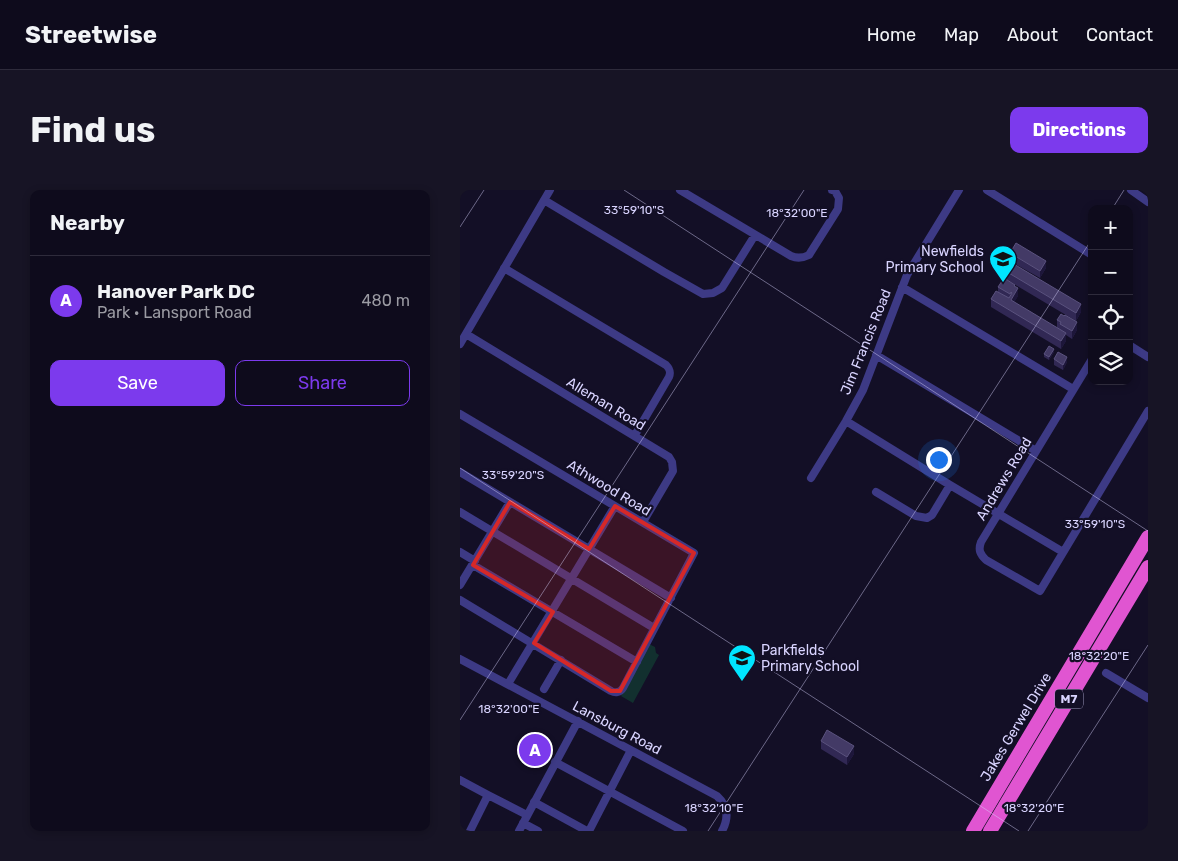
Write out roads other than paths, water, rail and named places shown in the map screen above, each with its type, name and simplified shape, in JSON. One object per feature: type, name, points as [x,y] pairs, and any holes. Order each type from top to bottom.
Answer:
[{"type":"highway","name":"Jakes Gerwel Drive","points":[[973,831],[1148,537]]},
{"type":"highway","name":"M7","points":[[990,831],[1148,567]]},
{"type":"street","points":[[460,344],[550,190]]},
{"type":"street","points":[[680,190],[794,257],[802,258],[809,255],[838,208],[839,198],[835,191],[832,190]]},
{"type":"street","name":"Jim Francis Road","points":[[811,478],[846,422],[862,390],[907,275],[959,190]]},
{"type":"street","points":[[987,190],[1088,252]]},
{"type":"street","points":[[1131,190],[1148,202]]},
{"type":"street","points":[[544,200],[703,294],[713,293],[722,288],[755,235]]},
{"type":"street","points":[[504,268],[669,368],[669,377],[635,436]]},
{"type":"street","points":[[902,287],[1073,389]]},
{"type":"street","name":"Alleman Road","points":[[466,334],[669,457],[672,462],[673,471],[643,522]]},
{"type":"street","points":[[1133,348],[1148,357]]},
{"type":"street","points":[[876,356],[1036,451]]},
{"type":"street","name":"Andrews Road","points":[[1063,552],[1040,591],[986,560],[979,551],[979,546],[1088,365]]},
{"type":"street","points":[[846,422],[1063,552],[1148,411]]},
{"type":"street","name":"Athwood Road","points":[[460,414],[694,553],[671,598]]},
{"type":"street","points":[[460,472],[671,598],[622,690],[615,692],[460,600]]},
{"type":"street","points":[[876,492],[916,516],[927,518],[932,515],[950,485]]},
{"type":"street","points":[[460,585],[510,502]]},
{"type":"street","points":[[508,684],[615,506]]},
{"type":"street","points":[[460,512],[654,628]]},
{"type":"street","points":[[460,552],[474,563],[637,662]]},
{"type":"street","name":"Lansburg Road","points":[[460,659],[717,796],[727,813],[722,831]]},
{"type":"street","points":[[544,689],[561,660]]},
{"type":"street","points":[[1106,673],[1148,698]]},
{"type":"street","points":[[519,831],[578,721]]},
{"type":"street","points":[[534,802],[588,831],[631,750]]},
{"type":"street","points":[[555,762],[684,831]]},
{"type":"street","points":[[460,780],[527,815]]},
{"type":"street","points":[[470,831],[488,795]]},
{"type":"street","points":[[523,823],[538,831]]},
{"type":"place","name":"Newfields Primary School","points":[[1003,283]]},
{"type":"place","name":"Parkfields Primary School","points":[[742,682]]},
{"type":"place","name":"Hanover Park DC","points":[[535,750]]}]
